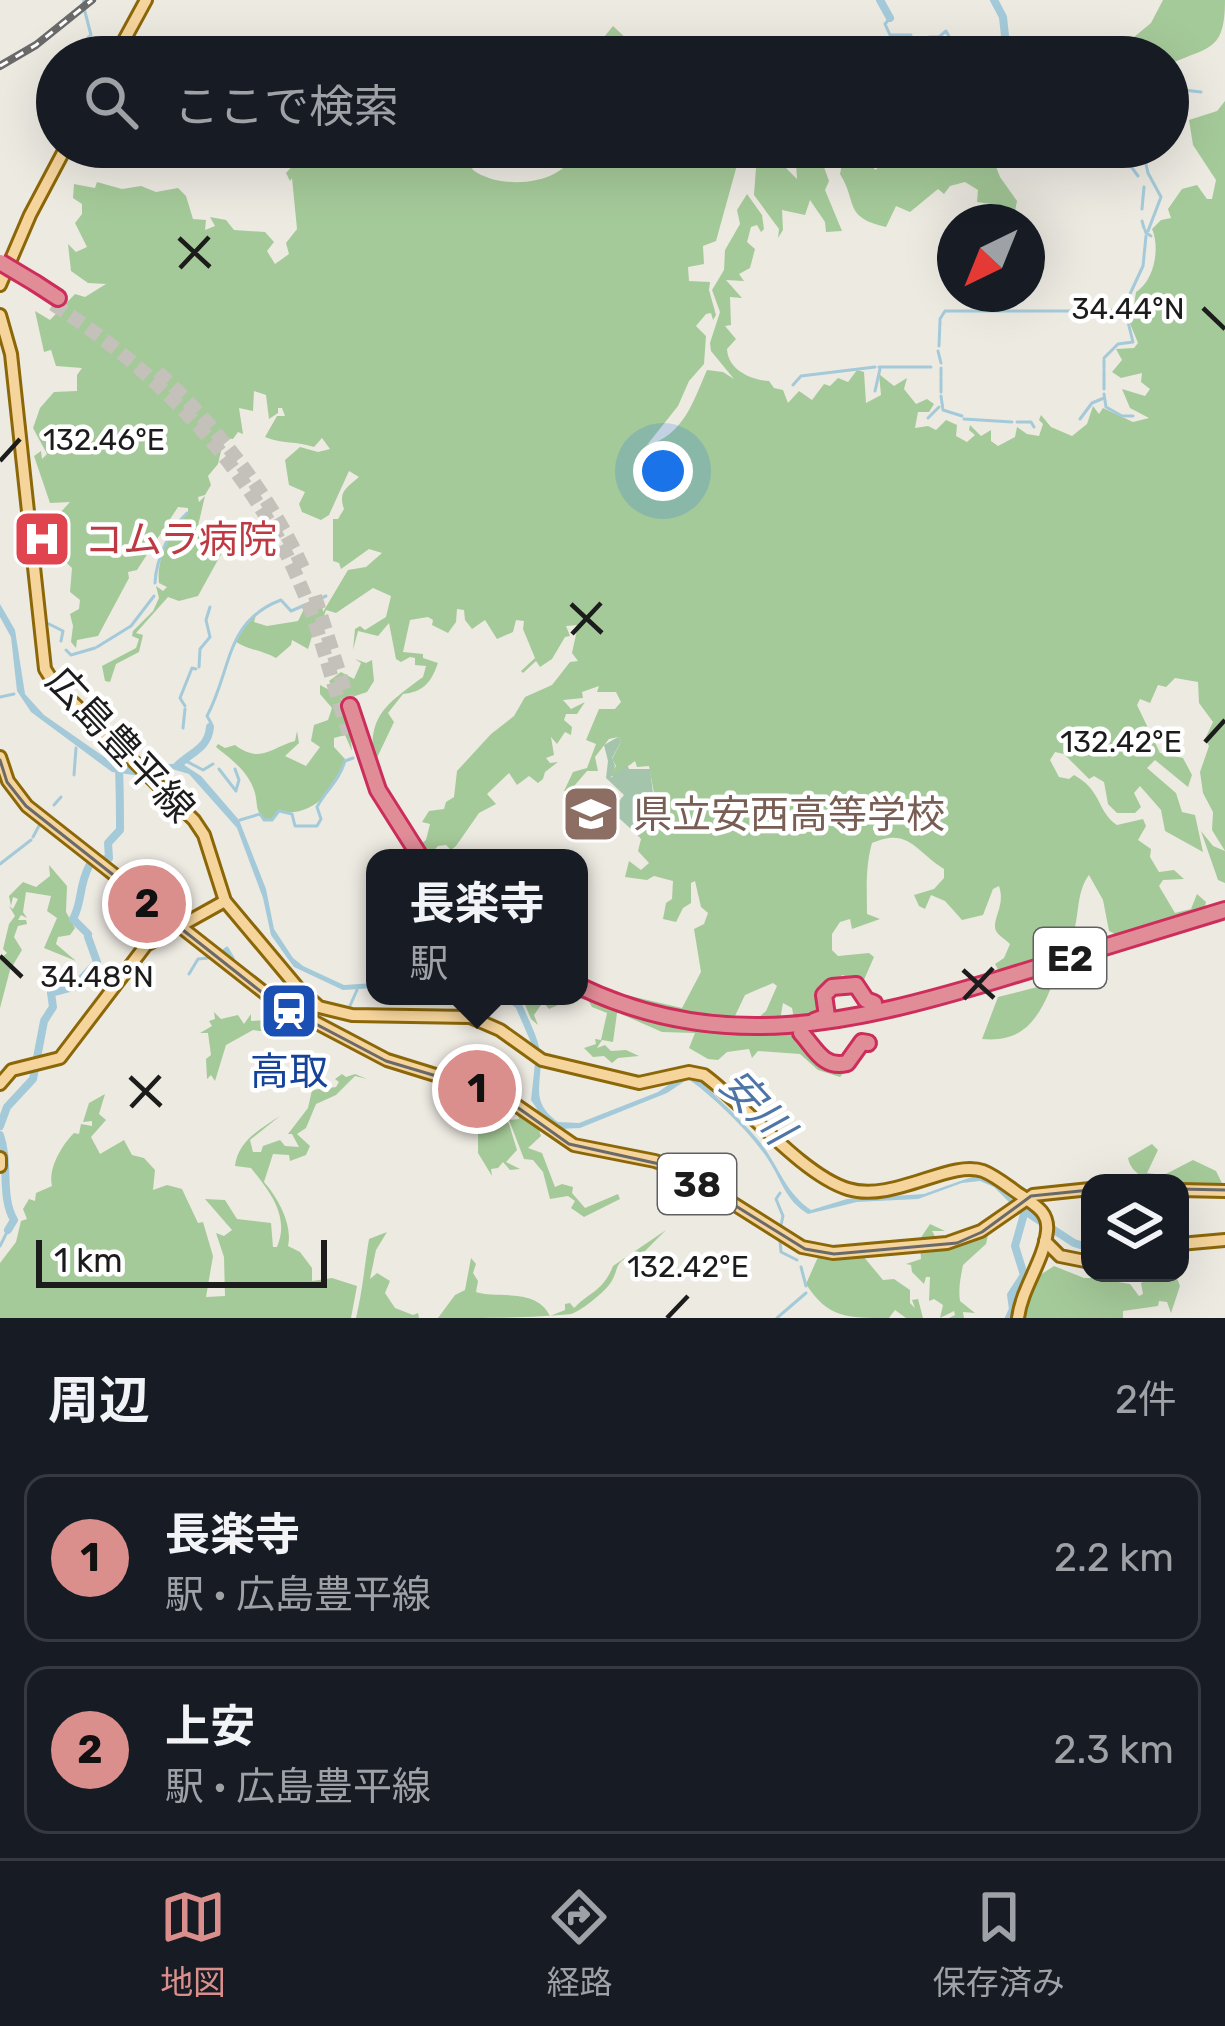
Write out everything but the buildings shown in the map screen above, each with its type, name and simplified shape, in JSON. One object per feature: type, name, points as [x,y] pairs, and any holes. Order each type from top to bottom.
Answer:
[{"type":"highway","points":[[0,266],[55,301]]},
{"type":"highway","points":[[350,706],[378,790],[413,849]]},
{"type":"highway","points":[[349,734],[382,806],[412,849]]},
{"type":"highway","name":"E2","points":[[588,992],[653,1017],[749,1029],[855,1022],[959,997],[1221,912]]},
{"type":"highway","name":"E2","points":[[749,1029],[822,1024],[930,1000],[1221,912]]},
{"type":"highway","points":[[749,1029],[824,1018],[828,1009],[824,994],[833,986],[856,985],[874,1003],[865,1001],[854,986],[833,990],[826,996],[829,1002]]},
{"type":"highway","points":[[854,1028],[959,997]]},
{"type":"highway","points":[[866,1012],[930,1000]]},
{"type":"highway","points":[[749,1029],[806,1033]]},
{"type":"highway","points":[[806,1033],[822,1058],[836,1064],[860,1042],[864,1040],[868,1043],[862,1042],[850,1060],[836,1065],[823,1060],[806,1033]]},
{"type":"main road","points":[[126,36],[146,0]]},
{"type":"main road","points":[[0,284],[55,168]]},
{"type":"main road","name":"広島豊平線","points":[[0,315],[11,354],[42,662],[55,685],[202,830],[225,901],[319,1007],[352,1015],[470,1017],[500,1030],[539,1058],[639,1083],[685,1072],[704,1075],[822,1176],[850,1190],[885,1192],[978,1169],[1046,1230]]},
{"type":"main road","name":"38","points":[[0,757],[8,781],[27,806],[260,997],[399,1069],[500,1100],[568,1147],[679,1173],[803,1252],[834,1257],[947,1247],[983,1234],[1019,1204]]},
{"type":"main road","name":"38","points":[[0,771],[25,808],[174,926]]},
{"type":"main road","points":[[0,1084],[12,1070],[64,1054],[131,960],[174,926],[225,901]]},
{"type":"main road","points":[[1189,1188],[1225,1190]]},
{"type":"main road","points":[[1019,1204],[1081,1192]]},
{"type":"main road","points":[[1046,1230],[1060,1256],[1081,1260]]},
{"type":"main road","points":[[1018,1318],[1046,1230]]},
{"type":"green space","points":[[1163,0],[1225,0],[1218,39],[1189,56],[1189,36],[1135,36],[1151,23]]},
{"type":"green space","points":[[613,26],[624,36],[605,36]]},
{"type":"green space","points":[[1225,101],[1225,851],[1212,830],[1213,812],[1203,793],[1200,772],[1213,722],[1199,703],[1198,682],[1175,678],[1166,687],[1158,685],[1150,703],[1140,699],[1137,705],[1160,753],[1183,758],[1192,775],[1188,787],[1155,760],[1147,768],[1176,793],[1182,812],[1195,815],[1203,852],[1165,831],[1161,810],[1140,786],[1134,793],[1141,807],[1135,813],[1117,813],[1108,804],[1104,782],[1094,776],[1089,779],[1064,754],[1055,752],[1050,760],[1059,777],[1074,775],[1090,787],[1117,825],[1143,819],[1146,826],[1138,840],[1151,849],[1159,872],[1174,870],[1184,879],[1163,880],[1159,886],[1175,913],[1191,909],[1197,894],[1206,902],[1204,910],[1115,934],[1109,931],[1103,900],[1089,875],[1069,943],[1060,940],[1050,959],[1000,973],[995,964],[1010,944],[995,927],[999,886],[993,889],[983,915],[962,920],[945,901],[931,895],[925,909],[914,895],[934,889],[944,878],[944,869],[911,843],[885,839],[872,843],[867,870],[867,914],[880,919],[852,929],[850,919],[840,922],[832,934],[832,950],[838,956],[869,953],[874,957],[863,982],[842,975],[838,981],[826,981],[824,1016],[794,1019],[792,1008],[783,1003],[780,1020],[756,1020],[766,1011],[777,986],[773,983],[745,995],[735,1016],[738,1020],[728,1023],[625,1001],[626,995],[682,1008],[701,972],[694,929],[704,924],[708,913],[701,907],[695,881],[691,903],[676,922],[663,919],[666,903],[672,899],[673,881],[625,877],[629,861],[641,870],[649,863],[638,851],[641,839],[632,829],[650,819],[654,793],[649,766],[637,767],[635,761],[614,777],[610,775],[616,766],[612,759],[621,742],[618,737],[609,739],[595,757],[598,771],[587,771],[569,792],[564,791],[573,772],[587,768],[596,744],[586,740],[599,709],[615,709],[621,702],[616,692],[597,692],[599,686],[582,692],[583,698],[563,700],[571,709],[585,702],[577,714],[566,714],[571,735],[565,732],[557,744],[551,737],[554,755],[546,758],[558,762],[543,779],[538,783],[529,776],[517,785],[509,773],[487,794],[496,804],[479,813],[456,846],[423,849],[420,845],[426,840],[430,824],[422,822],[429,811],[444,809],[454,797],[457,771],[514,716],[525,697],[552,685],[570,662],[578,661],[572,653],[578,625],[566,626],[570,636],[552,659],[540,667],[536,661],[523,673],[535,658],[524,621],[516,620],[513,632],[497,639],[485,620],[472,629],[464,610],[457,609],[456,622],[448,633],[432,625],[428,617],[410,620],[403,652],[423,654],[438,663],[425,685],[403,694],[388,713],[394,722],[374,764],[376,723],[389,704],[423,677],[426,666],[415,665],[415,658],[396,659],[389,623],[378,636],[358,631],[353,650],[355,629],[365,630],[386,617],[391,596],[373,588],[336,613],[326,610],[308,649],[292,640],[276,658],[236,642],[246,622],[256,615],[254,622],[267,626],[298,621],[303,611],[322,602],[323,612],[348,570],[366,567],[382,553],[369,549],[341,569],[333,561],[333,519],[344,509],[344,491],[359,477],[349,471],[329,515],[321,520],[302,512],[299,504],[305,492],[289,485],[285,460],[300,447],[318,452],[330,449],[322,438],[314,447],[265,437],[277,416],[285,416],[278,408],[269,419],[266,395],[254,391],[253,411],[239,408],[243,434],[224,438],[218,464],[208,476],[211,485],[198,497],[199,502],[205,496],[198,526],[221,528],[230,538],[198,596],[179,601],[168,597],[136,633],[143,635],[139,652],[116,664],[110,682],[105,681],[102,666],[136,648],[139,639],[132,636],[133,631],[153,611],[159,598],[156,586],[163,591],[167,587],[159,583],[162,556],[175,526],[188,514],[188,508],[178,507],[137,570],[128,572],[98,636],[77,640],[76,648],[71,642],[70,614],[79,609],[80,600],[70,592],[72,568],[40,521],[60,513],[70,502],[50,503],[34,456],[41,451],[42,459],[47,454],[33,428],[40,408],[54,392],[77,391],[82,368],[56,366],[51,350],[44,352],[35,311],[50,320],[75,294],[85,297],[106,284],[88,283],[71,271],[68,244],[76,252],[87,247],[75,223],[82,204],[73,198],[74,184],[141,186],[156,192],[178,188],[186,196],[193,219],[206,220],[205,230],[215,226],[210,217],[226,220],[234,230],[265,232],[274,242],[267,251],[275,264],[289,254],[286,243],[297,229],[292,178],[290,181],[286,173],[291,168],[472,168],[485,177],[516,182],[547,177],[562,168],[736,168],[716,241],[703,246],[704,264],[688,267],[689,281],[710,282],[716,315],[713,320],[711,313],[706,314],[696,326],[706,336],[704,364],[647,445],[678,426],[707,370],[734,379],[711,351],[720,312],[712,290],[724,270],[725,250],[740,224],[737,210],[747,194],[762,215],[764,229],[751,227],[747,242],[755,249],[750,268],[739,274],[744,281],[726,280],[742,298],[730,297],[731,325],[725,326],[736,339],[727,349],[736,368],[783,390],[788,403],[799,391],[812,400],[824,384],[830,386],[838,378],[848,382],[857,370],[864,372],[866,403],[881,395],[879,374],[894,386],[907,378],[904,389],[916,404],[927,399],[934,404],[929,412],[918,412],[915,428],[936,430],[946,420],[957,425],[956,436],[967,442],[975,435],[970,425],[981,436],[991,430],[991,441],[998,446],[1015,437],[1017,427],[1039,436],[1041,415],[1051,427],[1072,436],[1087,424],[1093,406],[1099,414],[1103,408],[1133,422],[1149,418],[1130,408],[1122,389],[1145,396],[1150,389],[1141,382],[1142,373],[1121,378],[1112,372],[1122,360],[1116,349],[1134,348],[1138,343],[1126,314],[1152,272],[1152,229],[1171,218],[1168,209],[1182,189],[1197,185],[1212,199],[1216,180],[1193,145],[1189,120],[1217,111]]},
{"type":"green space","points":[[756,168],[786,168],[797,179],[796,168],[824,168],[829,181],[825,190],[842,231],[826,232],[810,200],[805,215],[782,210],[783,230],[778,238],[779,229],[754,195]]},
{"type":"green space","points":[[841,168],[996,168],[1017,201],[977,202],[978,190],[965,182],[950,186],[944,194],[938,189],[910,212],[896,206],[886,227],[857,213]]},
{"type":"green space","points":[[355,659],[372,660],[374,681],[367,692],[352,697],[365,767],[350,733],[352,751],[345,735],[334,738],[334,747],[345,759],[329,791],[312,806],[279,811],[272,820],[265,820],[249,779],[216,747],[235,745],[265,753],[295,741],[297,731],[299,743],[285,756],[306,766],[320,747],[311,741],[314,725],[328,720],[332,708],[320,694],[320,685],[337,694],[329,681],[341,672],[354,679],[361,663]]},
{"type":"green space","points":[[618,737],[621,742],[612,758],[611,778],[627,765],[650,769],[653,793],[648,819],[631,829],[611,811],[624,795],[606,778],[604,745]]},
{"type":"green space","points":[[1201,831],[1213,846],[1225,851],[1225,883],[1218,880]]},
{"type":"green space","points":[[49,865],[67,886],[66,912],[75,928],[70,935],[58,937],[56,944],[76,961],[44,948],[57,918],[47,911],[51,896],[26,892],[23,912],[27,918],[21,915],[18,920],[27,924],[18,926],[14,937],[22,950],[10,970],[0,1008],[0,959],[7,953],[3,949],[15,916],[9,906],[13,909],[18,899],[13,897],[11,906],[9,896],[23,882],[36,887],[50,876]]},
{"type":"green space","points":[[1053,983],[1028,1026],[1009,1037],[982,1039],[998,997]]},
{"type":"green space","points":[[588,994],[618,1006],[613,1042],[602,1040],[597,1048],[605,1045],[611,1051],[626,1050],[639,1056],[612,1063],[604,1056],[593,1057],[584,1048],[601,1040],[607,1013],[592,1007]]},
{"type":"green space","points":[[525,1005],[541,1005],[534,1015],[538,1025]]},
{"type":"green space","points":[[623,1010],[699,1029],[801,1035],[847,1069],[840,1077],[818,1070],[800,1054],[758,1051],[752,1058],[749,1049],[708,1059],[689,1048],[695,1033],[662,1032],[621,1014]]},
{"type":"green space","points":[[214,1012],[221,1019],[238,1015],[244,1024],[251,1014],[251,1021],[270,1020],[268,1032],[253,1030],[226,1045],[215,1081],[211,1075],[207,1079],[208,1033],[200,1033],[212,1026],[209,1021],[215,1019]]},
{"type":"green space","points":[[355,1074],[367,1079],[355,1076],[336,1095],[316,1104],[306,1128],[297,1134],[310,1146],[306,1155],[290,1161],[289,1155],[273,1154],[264,1182],[283,1212],[288,1246],[300,1252],[312,1268],[312,1281],[332,1278],[357,1286],[351,1318],[0,1318],[0,1263],[16,1242],[21,1221],[27,1219],[23,1209],[29,1199],[35,1201],[36,1193],[52,1186],[54,1165],[65,1144],[74,1133],[79,1134],[81,1124],[92,1126],[92,1121],[83,1122],[89,1103],[105,1094],[99,1114],[106,1120],[91,1137],[100,1154],[124,1140],[132,1155],[144,1158],[155,1170],[153,1190],[167,1185],[182,1189],[198,1223],[203,1222],[213,1256],[206,1297],[225,1296],[224,1257],[216,1233],[224,1236],[232,1230],[205,1199],[225,1200],[237,1219],[271,1223],[273,1247],[277,1247],[281,1225],[276,1205],[251,1168],[235,1166],[240,1149],[251,1136],[280,1116],[250,1140],[253,1152],[280,1140],[285,1146],[299,1147],[288,1134],[308,1108],[312,1090],[336,1087],[335,1079]]},
{"type":"green space","points":[[495,1108],[509,1124],[517,1150],[506,1162],[520,1169],[510,1170],[503,1162],[491,1169],[492,1176],[478,1153],[478,1122],[462,1125],[471,1115]]},
{"type":"green space","points":[[517,1112],[539,1130],[541,1136],[528,1148],[542,1153],[555,1187],[573,1187],[572,1193],[585,1208],[618,1194],[620,1199],[584,1217],[571,1208],[575,1201],[568,1196],[550,1199],[543,1172],[533,1160],[524,1159],[509,1120],[519,1119]]},
{"type":"green space","points":[[1152,1144],[1158,1150],[1147,1173],[1156,1174],[1140,1174],[1128,1158]]},
{"type":"green space","points":[[1193,1160],[1216,1171],[1222,1183],[1189,1186],[1189,1174],[1166,1174]]},
{"type":"green space","points":[[930,1224],[945,1231],[932,1231],[937,1240],[988,1235],[986,1244],[963,1265],[960,1301],[975,1313],[963,1312],[964,1318],[949,1318],[954,1311],[940,1318],[943,1305],[929,1301],[930,1277],[924,1284],[906,1264],[921,1259],[916,1245]]},
{"type":"green space","points":[[666,1230],[640,1256],[621,1262],[609,1285],[591,1302],[571,1314],[551,1316],[565,1310],[565,1304],[574,1308],[601,1286],[613,1266]]},
{"type":"green space","points":[[387,1232],[376,1250],[370,1279],[377,1273],[390,1281],[385,1293],[395,1308],[418,1313],[419,1318],[356,1318],[369,1239]]},
{"type":"green space","points":[[863,1256],[883,1280],[894,1279],[910,1290],[910,1303],[915,1308],[912,1300],[918,1299],[923,1318],[906,1318],[895,1310],[889,1318],[840,1314],[822,1304],[806,1284],[818,1257]]},
{"type":"green space","points":[[471,1258],[476,1264],[476,1292],[536,1301],[550,1316],[438,1318],[455,1295],[465,1290]]},
{"type":"green space","points":[[1054,1266],[1081,1277],[1081,1282],[1130,1284],[1139,1296],[1143,1282],[1178,1282],[1180,1286],[1171,1313],[1167,1302],[1159,1301],[1158,1306],[1123,1311],[1123,1318],[1022,1318],[1034,1279]]},
{"type":"water","points":[[0,604],[15,630],[25,694],[44,715],[113,763],[132,768],[181,763],[201,776],[239,820],[266,889],[274,929],[293,958],[344,985],[366,984],[366,989],[343,990],[294,967],[271,935],[237,828],[189,774],[172,769],[141,776],[112,772],[31,712],[17,691],[11,637],[0,617]]},
{"type":"water","points":[[512,1005],[522,1005],[541,1055],[541,1102],[558,1122],[579,1123],[658,1092],[686,1073],[697,1077],[752,1133],[811,1210],[847,1199],[924,1194],[977,1175],[988,1178],[1015,1202],[1011,1204],[980,1181],[918,1199],[857,1202],[808,1214],[789,1196],[743,1128],[688,1079],[667,1093],[580,1128],[560,1129],[543,1118],[531,1100],[536,1054]]},
{"type":"waterway","points":[[83,6],[84,0]]},
{"type":"waterway","points":[[880,0],[890,18]]},
{"type":"waterway","points":[[994,0],[1003,17],[1005,36]]},
{"type":"waterway","points":[[84,8],[90,36]]},
{"type":"waterway","points":[[889,19],[885,24],[890,35],[911,35]]},
{"type":"waterway","points":[[940,36],[946,31],[949,36]]},
{"type":"waterway","points":[[1189,91],[1201,92]]},
{"type":"waterway","points":[[1132,168],[1138,176]]},
{"type":"waterway","points":[[1147,168],[1161,197],[1148,231]]},
{"type":"waterway","points":[[1142,209],[1144,187]]},
{"type":"waterway","points":[[1142,221],[1144,228]]},
{"type":"waterway","points":[[1123,309],[1143,266],[1146,236]]},
{"type":"waterway","points":[[1086,311],[1119,310]]},
{"type":"waterway","points":[[1104,358],[1118,344],[1133,342],[1125,310]]},
{"type":"waterway","points":[[940,319],[945,311],[1079,311]]},
{"type":"waterway","points":[[939,346],[940,321]]},
{"type":"waterway","points":[[938,351],[941,363]]},
{"type":"waterway","points":[[1104,360],[1104,368]]},
{"type":"waterway","points":[[793,385],[801,376],[875,367]]},
{"type":"waterway","points":[[879,367],[931,367]]},
{"type":"waterway","points":[[941,368],[941,376]]},
{"type":"waterway","points":[[875,391],[880,369]]},
{"type":"waterway","points":[[1104,370],[1104,389]]},
{"type":"waterway","points":[[941,378],[941,392]]},
{"type":"waterway","points":[[1104,394],[1106,407],[1133,416]]},
{"type":"waterway","points":[[941,396],[943,410],[962,416]]},
{"type":"waterway","points":[[1080,419],[1092,403],[1104,398]]},
{"type":"waterway","points":[[928,418],[939,407]]},
{"type":"waterway","points":[[964,419],[1012,422]]},
{"type":"waterway","points":[[1017,422],[1031,422],[1034,427]]},
{"type":"waterway","points":[[155,583],[165,545],[187,513]]},
{"type":"waterway","points":[[97,647],[131,626],[154,596]]},
{"type":"waterway","points":[[211,723],[207,716],[232,648],[249,620],[281,600],[291,611],[326,596]]},
{"type":"waterway","points":[[199,667],[200,649],[210,637],[206,620],[210,607]]},
{"type":"waterway","points":[[47,623],[63,631],[61,641]]},
{"type":"waterway","points":[[66,650],[71,655],[95,648]]},
{"type":"waterway","points":[[185,706],[180,698],[192,668],[196,669]]},
{"type":"waterway","points":[[0,697],[14,694]]},
{"type":"waterway","points":[[183,728],[185,709]]},
{"type":"waterway","points":[[177,766],[202,745],[210,727]]},
{"type":"waterway","points":[[74,775],[76,748]]},
{"type":"waterway","points":[[240,820],[260,814],[272,820],[279,811],[292,814],[295,826],[317,826],[321,819],[317,807],[345,761],[353,758]]},
{"type":"waterway","points":[[184,760],[203,770],[213,764]]},
{"type":"waterway","points":[[219,769],[236,791]]},
{"type":"waterway","points":[[235,769],[236,790]]},
{"type":"waterway","points":[[98,861],[109,858],[108,843],[120,830],[119,770]]},
{"type":"waterway","points":[[54,805],[61,797]]},
{"type":"waterway","points":[[33,837],[40,824]]},
{"type":"waterway","points":[[0,864],[31,840]]},
{"type":"waterway","points":[[88,934],[73,919],[89,866]]},
{"type":"waterway","points":[[0,1126],[7,1107],[33,1079],[44,1021],[53,1007],[51,993],[74,987],[97,962],[88,937]]},
{"type":"waterway","points":[[219,955],[227,948],[233,958]]},
{"type":"waterway","points":[[222,953],[226,951],[232,960]]},
{"type":"waterway","points":[[189,974],[198,959],[208,958]]},
{"type":"waterway","points":[[349,1008],[357,990]]},
{"type":"waterway","points":[[0,1135],[7,1201],[14,1220],[8,1230]]},
{"type":"waterway","points":[[780,1193],[776,1199],[783,1216],[780,1230]]},
{"type":"waterway","name":"安川","points":[[1014,1204],[1081,1245]]},
{"type":"waterway","points":[[1009,1318],[1011,1295],[1024,1275],[1015,1246],[1024,1214]]},
{"type":"waterway","points":[[0,1246],[8,1230]]},
{"type":"waterway","points":[[780,1241],[781,1252],[797,1260]]},
{"type":"waterway","points":[[801,1267],[806,1286]]},
{"type":"waterway","points":[[777,1318],[806,1293]]},
{"type":"tunnel","points":[[53,304],[165,391],[256,501],[307,602],[349,734]]},
{"type":"tunnel","points":[[158,372],[241,464],[304,570]]},
{"type":"tunnel","points":[[315,596],[350,706]]},
{"type":"tram line","points":[[0,760],[7,782],[26,806],[274,1002],[386,1061],[500,1095],[569,1144],[673,1167],[805,1249],[834,1254],[957,1243],[982,1232],[1031,1196],[1081,1191]]},
{"type":"tram line","points":[[1189,1189],[1225,1190]]},
{"type":"railway","points":[[47,36],[92,0]]},
{"type":"railway","points":[[0,66],[36,45]]},
{"type":"place","name":"コムラ病院","points":[[42,539]]},
{"type":"place","name":"県立安西高等学校","points":[[591,814]]},
{"type":"place","name":"上安","points":[[147,904]]},
{"type":"place","name":"高取","points":[[289,1011]]},
{"type":"place","name":"長楽寺","points":[[477,1089]]}]
